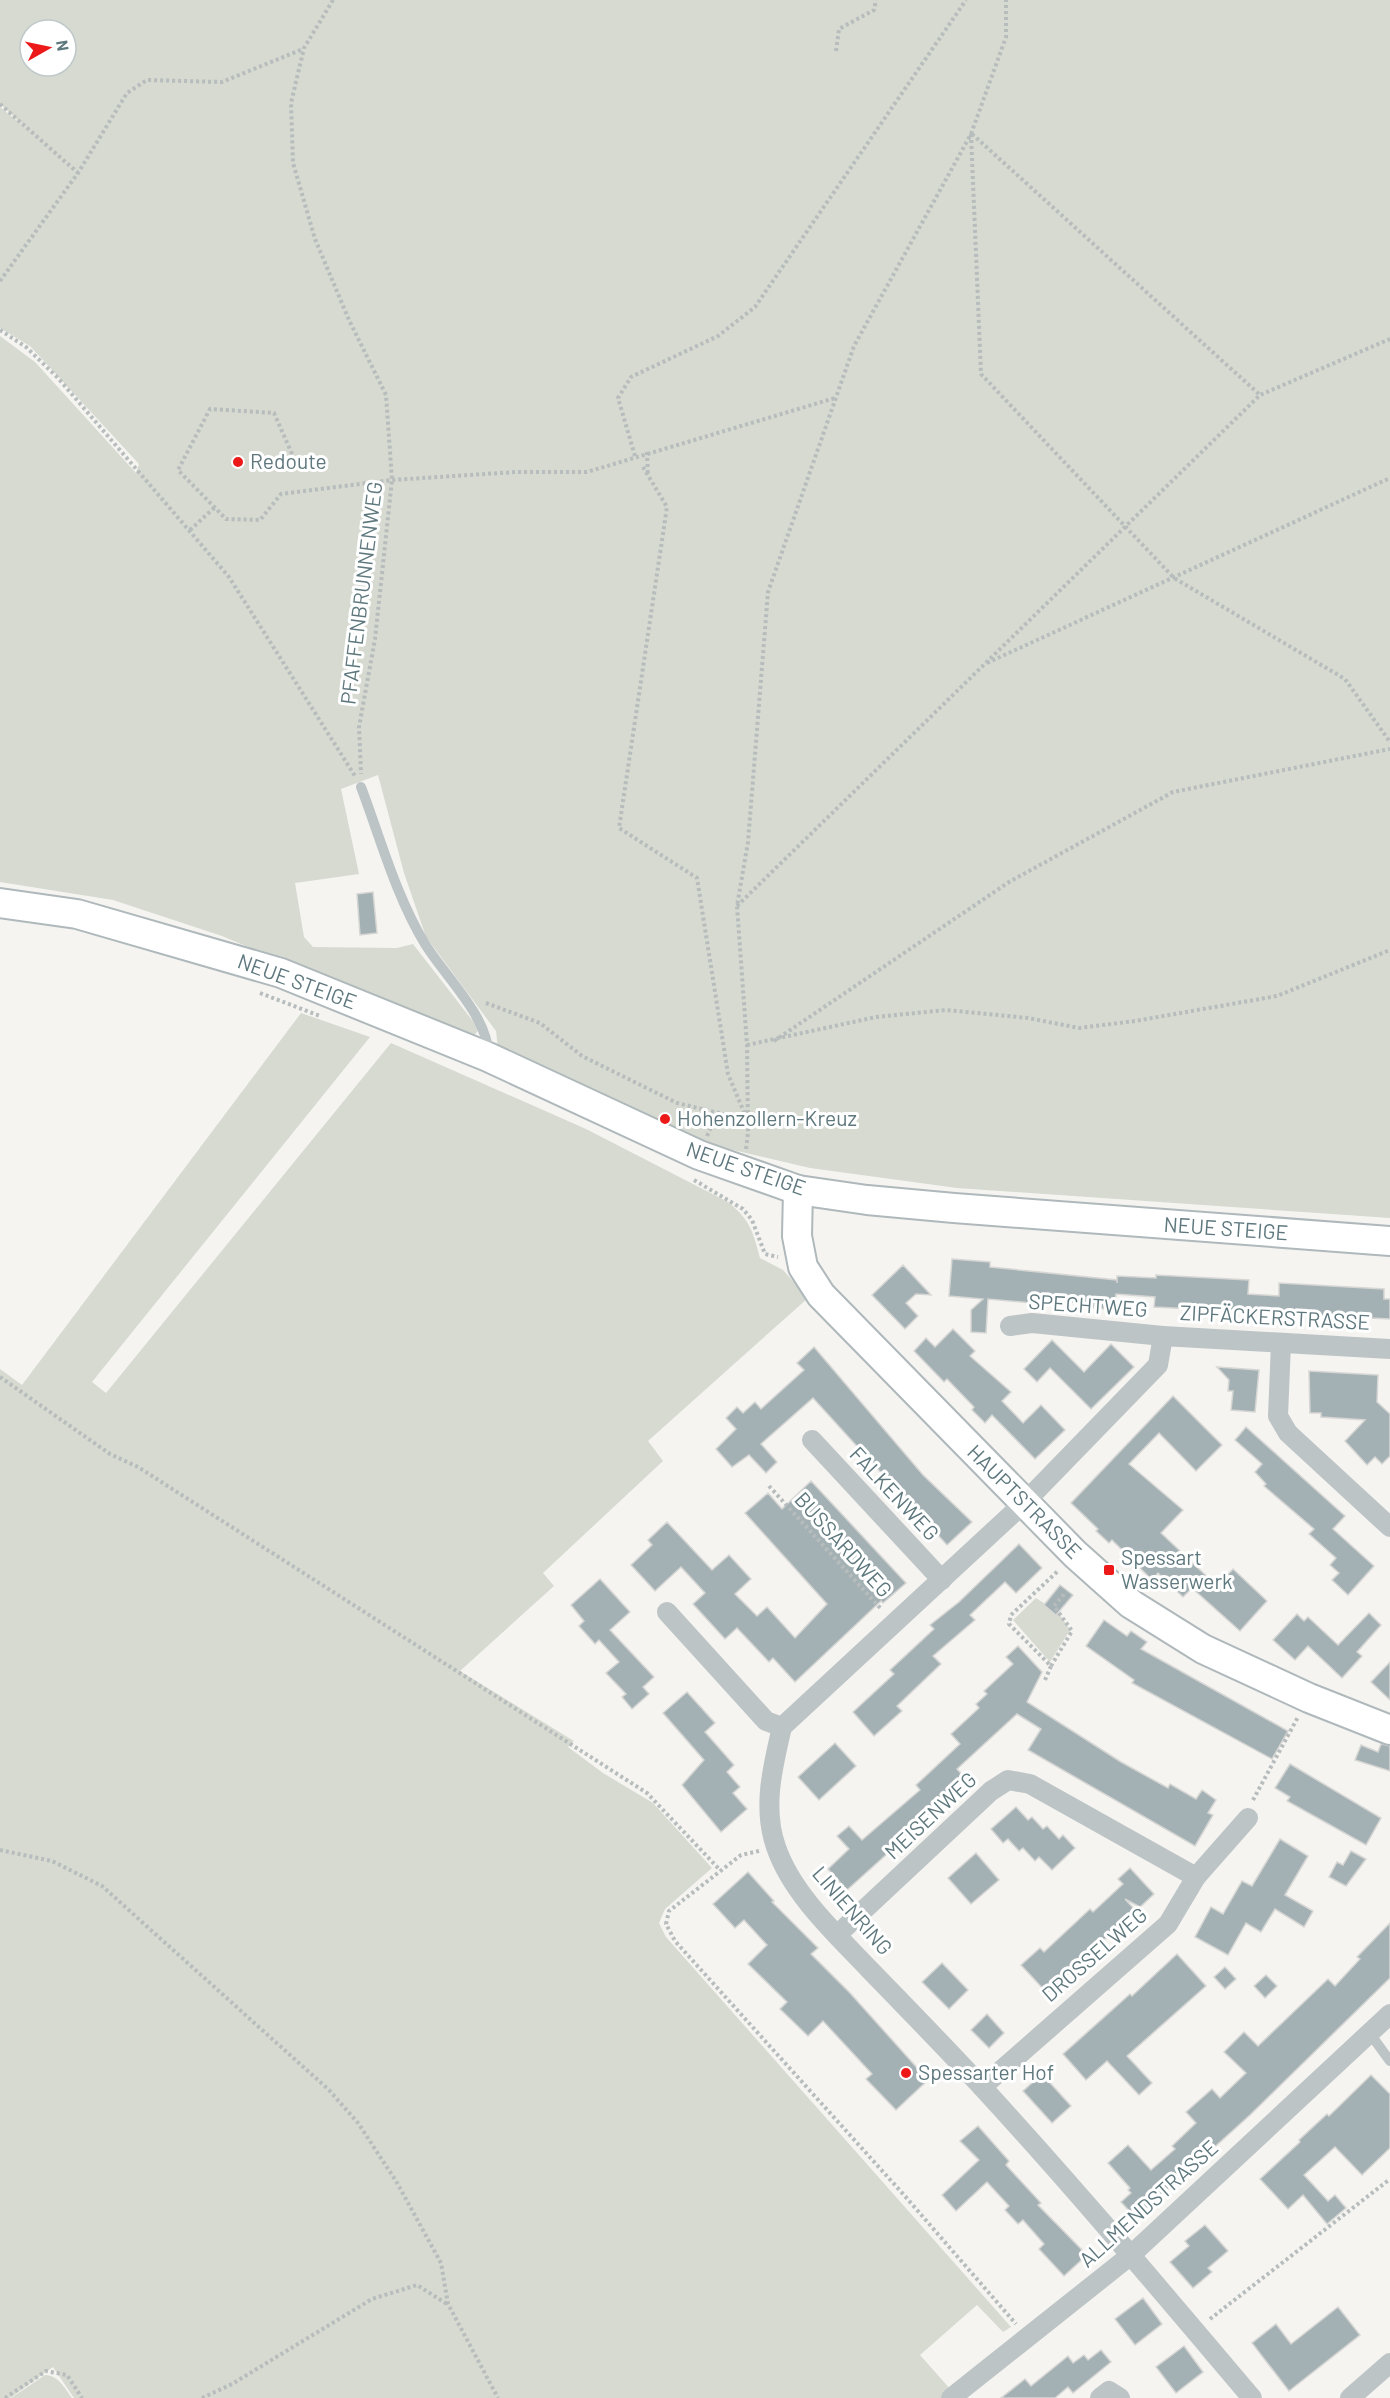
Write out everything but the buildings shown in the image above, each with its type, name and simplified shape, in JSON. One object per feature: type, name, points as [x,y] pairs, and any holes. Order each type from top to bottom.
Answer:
[{"type":"main road","name":"NEUE STEIGE","points":[[0,903],[77,914],[281,973],[488,1058],[699,1155],[798,1190],[943,1207],[1390,1241]]},
{"type":"main road","name":"HAUPTSTRASSE","points":[[798,1190],[797,1236],[803,1267],[821,1295],[1075,1554],[1131,1604],[1203,1649],[1309,1698],[1390,1730]]},
{"type":"street","name":"SPECHTWEG","points":[[1010,1326],[1032,1323],[1163,1336]]},
{"type":"street","name":"ZIPFÄCKERSTRASSE","points":[[1024,1503],[1158,1365],[1163,1336],[1390,1349]]},
{"type":"street","points":[[1281,1343],[1278,1416],[1288,1433],[1390,1527]]},
{"type":"street","name":"FALKENWEG","points":[[812,1440],[942,1580]]},
{"type":"street","points":[[667,1612],[765,1721],[782,1727],[1024,1503]]},
{"type":"street","name":"LINIENRING","points":[[782,1727],[771,1774],[769,1812],[776,1847],[794,1883],[837,1935],[982,2087],[1131,2254],[1252,2398]]},
{"type":"street","name":"MEISENWEG","points":[[837,1935],[991,1791],[1008,1780],[1030,1784],[1196,1877]]},
{"type":"street","name":"DROSSELWEG","points":[[982,2087],[1168,1923],[1196,1877],[1248,1818]]},
{"type":"street","name":"ALLMENDSTRASSE","points":[[951,2398],[1029,2339],[1131,2254],[1371,2035],[1390,2014]]},
{"type":"street","points":[[1350,2398],[1390,2363]]},
{"type":"street","points":[[1100,2398],[1109,2391],[1120,2398]]},
{"type":"lane","points":[[361,787],[387,861],[406,905],[425,944],[485,1030],[488,1041],[488,1058]]},
{"type":"lane","points":[[1371,2035],[1390,2061]]},
{"type":"path","name":"PFAFFENBRUNNENWEG","points":[[333,0],[303,48],[291,103],[293,163],[315,239],[349,321],[386,395],[392,480],[375,639],[359,727],[361,787]]},
{"type":"path","points":[[836,51],[839,28],[874,10],[876,0]]},
{"type":"path","points":[[635,456],[618,398],[631,376],[718,336],[755,307],[966,0]]},
{"type":"path","points":[[748,1120],[747,1045],[737,906],[748,842],[768,592],[854,346],[971,134],[1006,37],[1006,0]]},
{"type":"path","points":[[0,281],[78,173],[127,93],[147,80],[222,82],[303,48]]},
{"type":"path","points":[[0,104],[78,173]]},
{"type":"path","points":[[971,134],[1260,395]]},
{"type":"path","points":[[971,134],[981,374],[1174,578],[1345,679],[1390,742]]},
{"type":"path","points":[[0,330],[26,347],[58,378],[229,577],[361,787]]},
{"type":"path","points":[[737,906],[1260,395],[1390,339]]},
{"type":"path","points":[[292,454],[274,413],[210,409],[178,470],[226,519],[260,520],[281,494],[392,480],[516,472],[586,472],[647,452],[836,398]]},
{"type":"path","points":[[647,452],[649,478]]},
{"type":"path","points":[[643,467],[667,507],[619,828],[697,878],[728,1074],[748,1120]]},
{"type":"path","points":[[984,664],[1390,478]]},
{"type":"path","points":[[189,530],[215,507]]},
{"type":"path","points":[[774,1041],[1009,882],[1173,792],[1390,749]]},
{"type":"path","points":[[747,1045],[774,1041],[876,1017],[945,1010],[1028,1018],[1079,1028],[1135,1021],[1277,996],[1390,950]]},
{"type":"path","points":[[254,991],[296,1009],[328,1019]]},
{"type":"path","points":[[467,1005],[486,1003],[540,1023],[582,1056],[677,1103],[748,1120]]},
{"type":"path","points":[[689,1177],[728,1198],[743,1209],[755,1225],[765,1254],[787,1258],[801,1254]]},
{"type":"path","points":[[0,1377],[110,1454],[138,1467],[647,1793],[720,1870]]},
{"type":"path","name":"BUSSARDWEG","points":[[769,1485],[895,1624]]},
{"type":"path","points":[[1050,1579],[1011,1615],[1009,1624],[1051,1666]]},
{"type":"path","points":[[1050,1610],[1065,1593]]},
{"type":"path","points":[[1045,1680],[1072,1631],[1054,1606]]},
{"type":"path","points":[[1248,1818],[1251,1803],[1302,1710]]},
{"type":"path","points":[[776,1847],[741,1856],[720,1870],[669,1911],[666,1924],[675,1941],[904,2195],[1029,2339]]},
{"type":"path","points":[[0,1850],[52,1861],[102,1886],[329,2090],[358,2123],[396,2181],[441,2263],[448,2304],[498,2398]]},
{"type":"path","points":[[1195,2331],[1390,2179]]},
{"type":"path","points":[[202,2398],[231,2384],[372,2299],[417,2285],[448,2304]]},
{"type":"path","points":[[5,2398],[46,2371],[67,2375],[82,2398]]},
{"type":"shaded area","points":[[0,0],[1390,0],[1390,1218],[957,1188],[810,1168],[682,1138],[499,1058],[496,1031],[426,937],[404,873],[378,775],[341,789],[359,874],[295,883],[304,937],[313,947],[397,948],[413,944],[479,1029],[471,1040],[222,936],[113,900],[0,882],[0,336],[35,362],[136,473],[139,464],[30,346],[0,328],[0,107],[26,128],[0,104]]},
{"type":"shaded area","points":[[301,1013],[370,1037],[92,1382],[106,1393],[391,1043],[586,1129],[728,1202],[741,1215],[753,1233],[760,1258],[783,1270],[808,1298],[648,1441],[663,1461],[543,1573],[554,1586],[460,1671],[574,1741],[568,1747],[603,1773],[653,1803],[712,1868],[665,1909],[659,1923],[666,1937],[1011,2327],[1003,2332],[977,2305],[920,2355],[951,2390],[941,2398],[74,2398],[53,2367],[10,2398],[0,2398],[0,1369],[22,1385]]},
{"type":"shaded area","points":[[1036,1598],[1058,1612],[1070,1630],[1050,1662],[1013,1620]]},
{"type":"shaded area","points":[[45,2375],[58,2380],[72,2398],[11,2398]]},
{"type":"place","name":"Redoute","points":[[238,462]]},
{"type":"place","name":"Hohenzollern-Kreuz","points":[[665,1119]]},
{"type":"place","name":"Spessart Wasserwerk","points":[[1109,1570]]},
{"type":"place","name":"Spessarter Hof","points":[[906,2073]]}]
